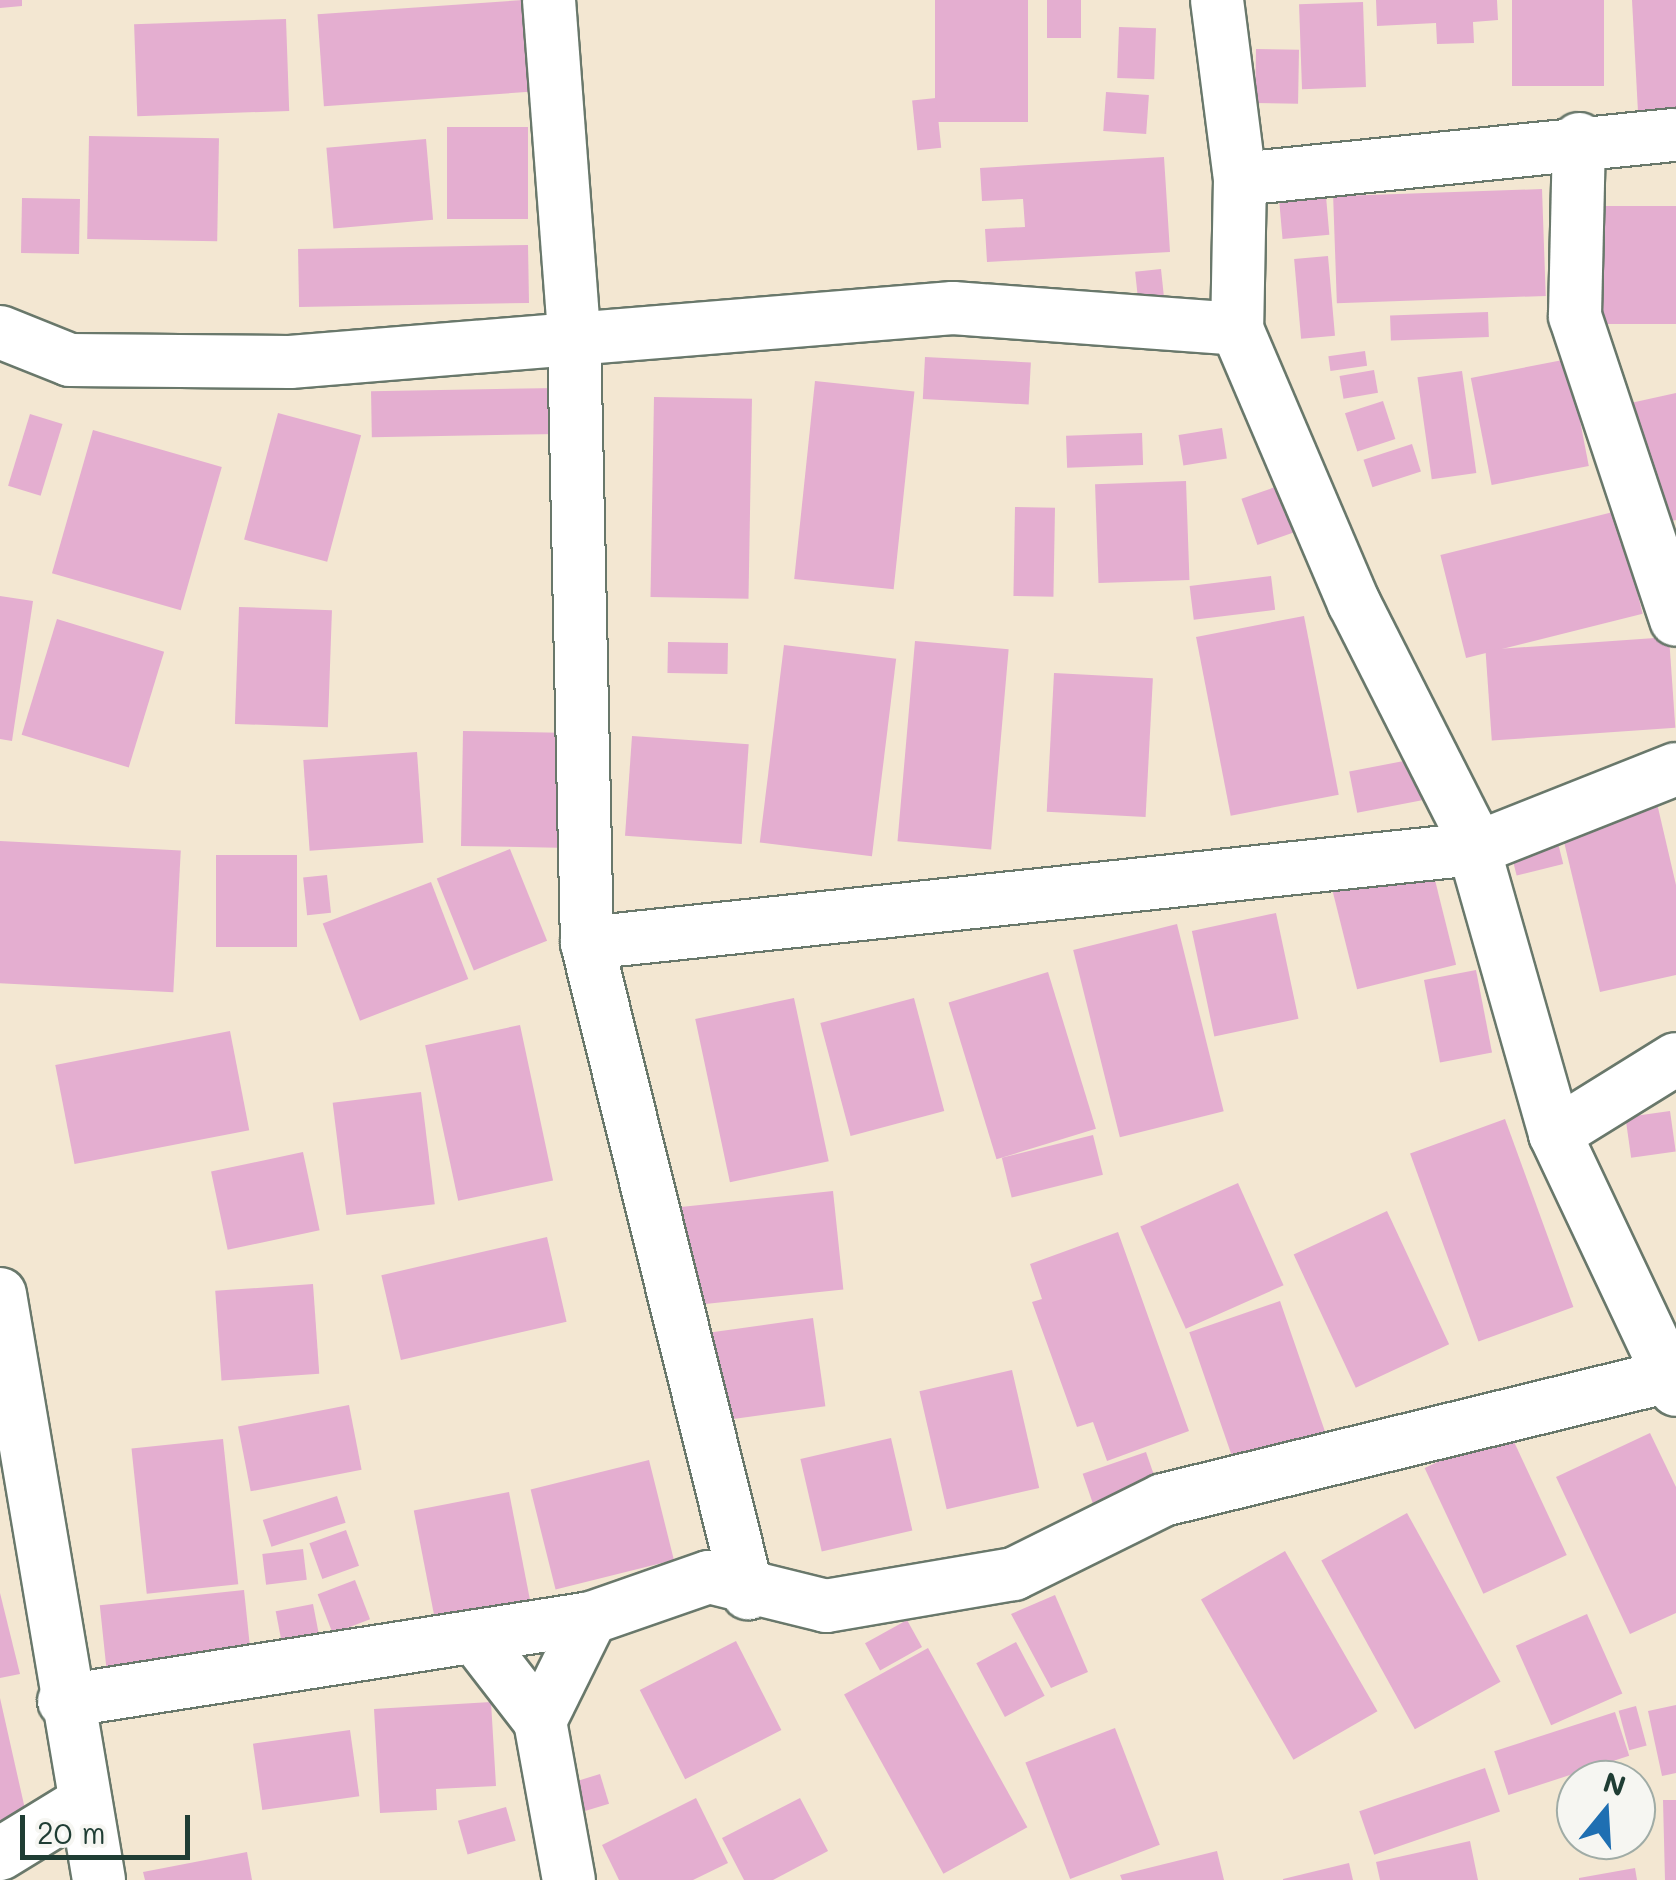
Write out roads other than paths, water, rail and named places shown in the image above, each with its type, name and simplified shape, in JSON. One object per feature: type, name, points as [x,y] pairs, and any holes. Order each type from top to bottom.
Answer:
[{"type":"street","points":[[549,0],[574,335],[587,943],[748,1593]]},
{"type":"street","points":[[64,1700],[590,1618],[709,1577],[748,1593],[826,1606],[1014,1574],[1163,1500],[1672,1383],[1555,1134],[1474,849],[1354,603],[1238,329],[1240,179],[1217,0]]},
{"type":"street","points":[[1240,179],[1580,139],[1676,135]]},
{"type":"street","points":[[1580,139],[1575,316],[1676,620]]},
{"type":"street","points":[[0,332],[70,360],[290,362],[574,335],[954,308],[1238,329]]},
{"type":"street","points":[[587,943],[1474,849],[1676,768]]},
{"type":"street","points":[[1555,1134],[1676,1059]]},
{"type":"street","points":[[0,1294],[64,1700],[100,1880]]},
{"type":"street","points":[[540,1721],[590,1618]]},
{"type":"street","points":[[475,1637],[540,1721],[569,1880]]},
{"type":"street","points":[[0,1854],[85,1802]]}]
